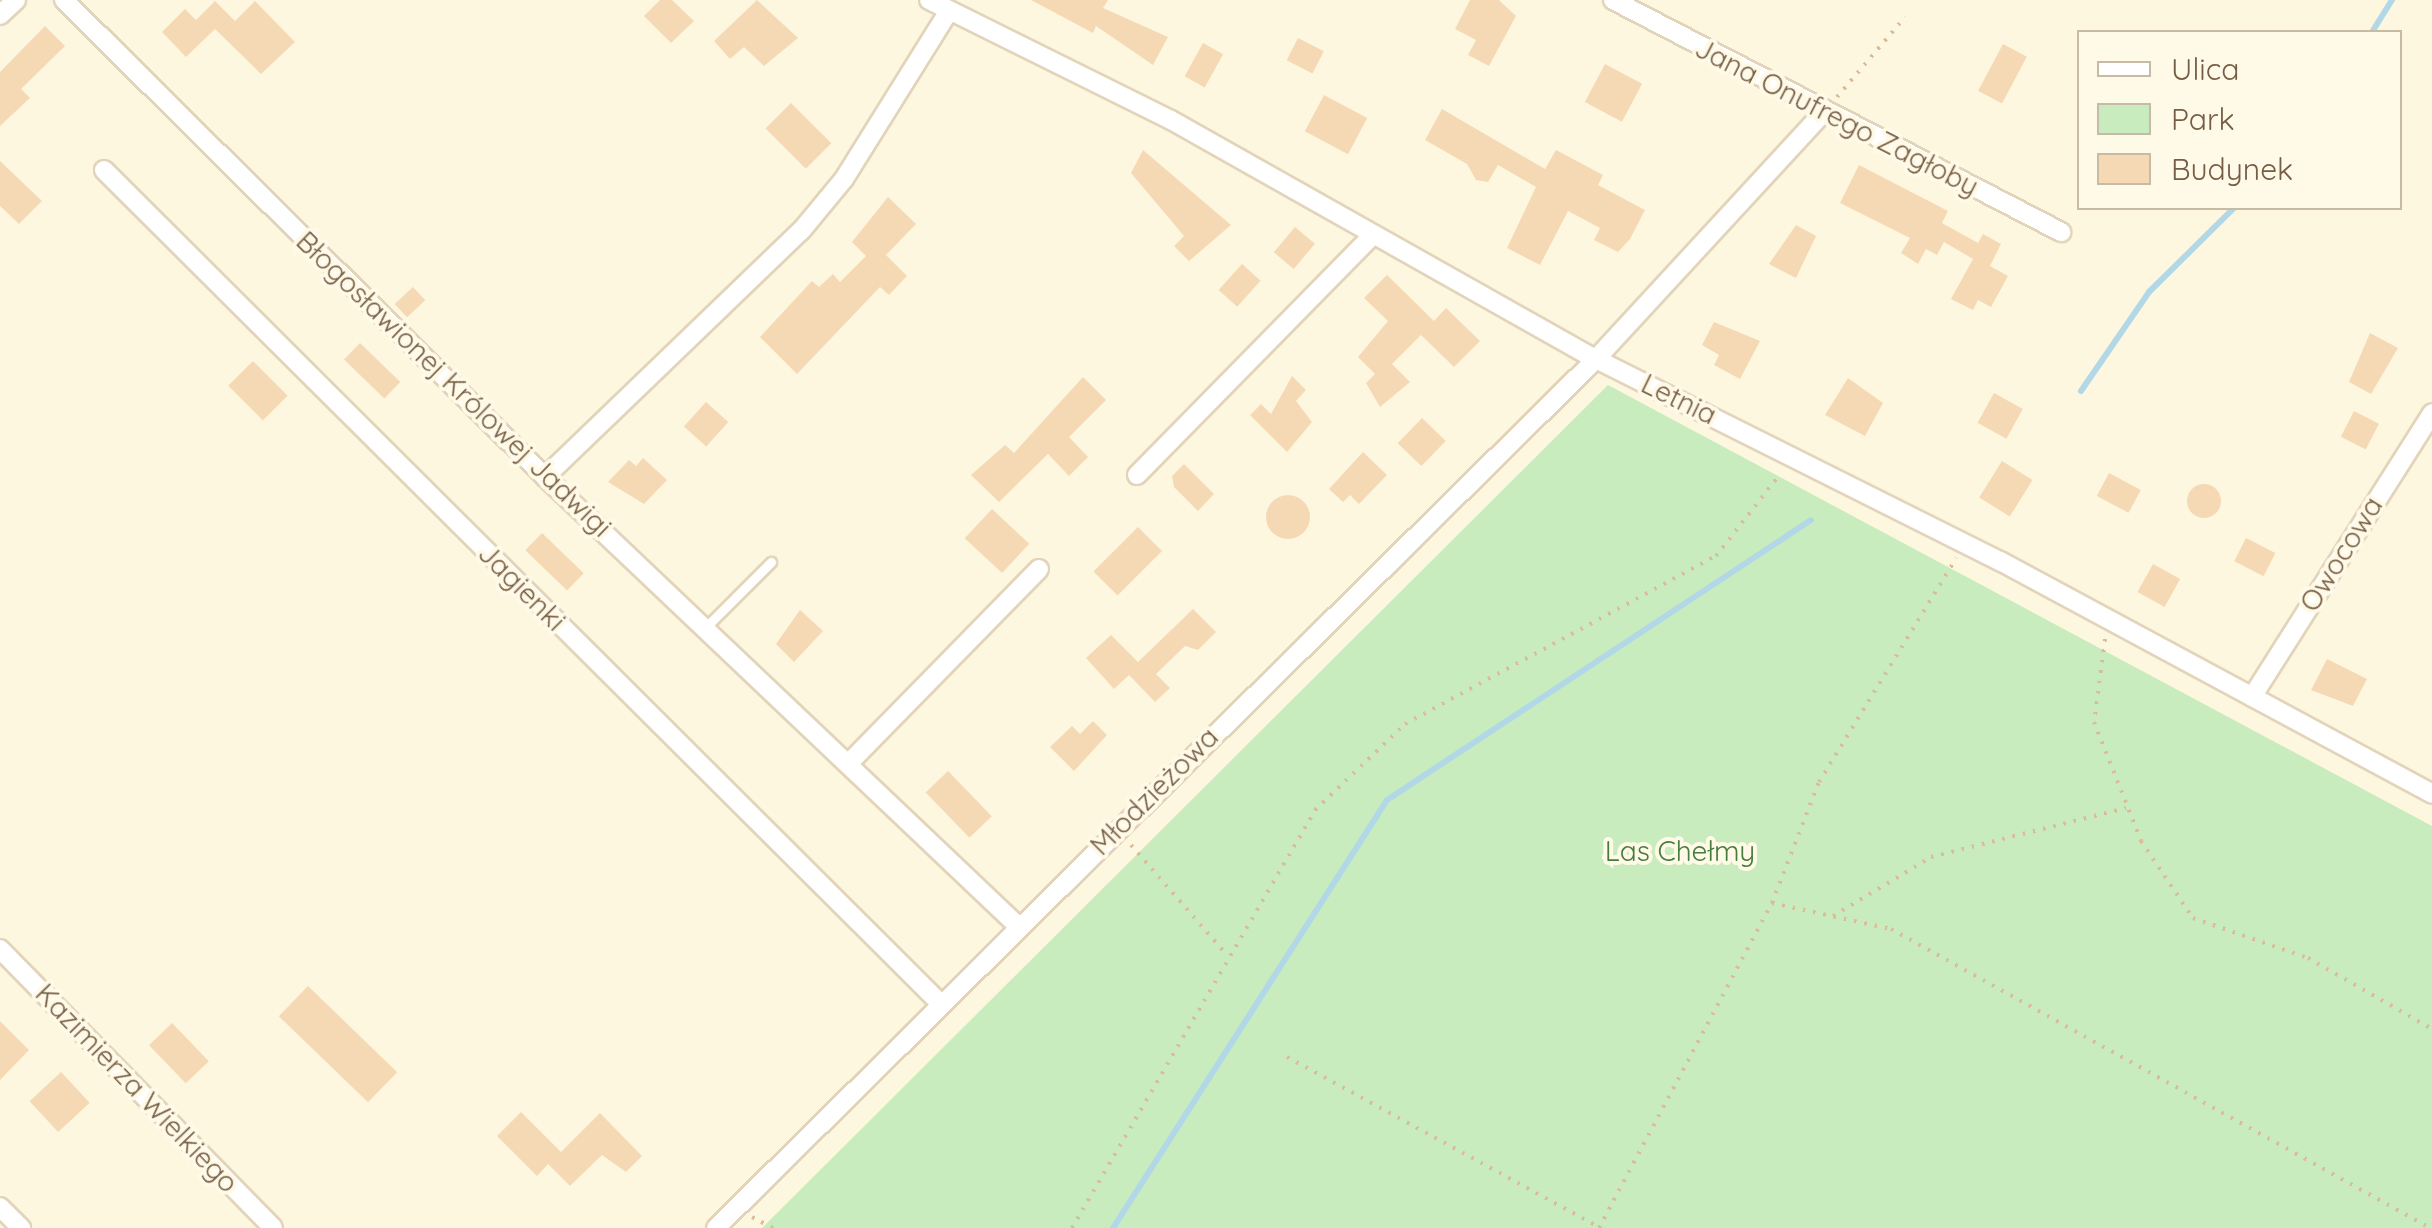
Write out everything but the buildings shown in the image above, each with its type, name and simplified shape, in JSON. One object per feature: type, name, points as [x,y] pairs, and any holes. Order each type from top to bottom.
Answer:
[{"type":"street","points":[[0,15],[16,0]]},
{"type":"street","name":"Błogosławionej Królowej Jadwigi","points":[[64,0],[545,476],[850,762],[1019,927]]},
{"type":"street","name":"Letnia","points":[[929,0],[1170,120],[1371,237],[1596,359],[1965,543],[2432,794]]},
{"type":"street","name":"Jana Onufrego Zagłoby","points":[[1612,0],[2061,232]]},
{"type":"street","points":[[545,476],[801,232],[844,179],[949,11]]},
{"type":"street","name":"Młodzieżowa","points":[[716,1228],[1116,828],[1596,359],[1824,112]]},
{"type":"street","name":"Jagienki","points":[[104,170],[941,1004]]},
{"type":"street","points":[[1137,475],[1371,237]]},
{"type":"street","name":"Owocowa","points":[[2252,697],[2432,413]]},
{"type":"street","points":[[850,762],[1038,570]]},
{"type":"street","name":"Kazimierza Wielkiego","points":[[2,956],[273,1228]]},
{"type":"street","points":[[0,1207],[21,1228]]},
{"type":"lane","points":[[706,627],[770,562]]},
{"type":"path","points":[[1824,112],[1905,17]]},
{"type":"path","points":[[1072,1228],[1227,954],[1315,810],[1405,724],[1716,556],[1794,456]]},
{"type":"path","points":[[1287,1057],[1600,1228],[1772,903],[1819,782],[1965,543]]},
{"type":"path","points":[[2108,619],[2094,722],[2128,808],[2194,918],[2308,958],[2432,1029]]},
{"type":"path","points":[[1833,916],[1931,857],[2128,808]]},
{"type":"path","points":[[1116,828],[1227,954]]},
{"type":"path","points":[[1772,903],[1891,929],[2430,1228]]},
{"type":"green space","name":"Las Chełmy","points":[[1608,385],[2432,826],[2432,1228],[762,1228]]},
{"type":"waterway","points":[[2373,30],[2392,0]]},
{"type":"waterway","points":[[2081,391],[2149,292],[2232,210]]},
{"type":"waterway","points":[[1113,1228],[1387,800],[1811,520]]}]
